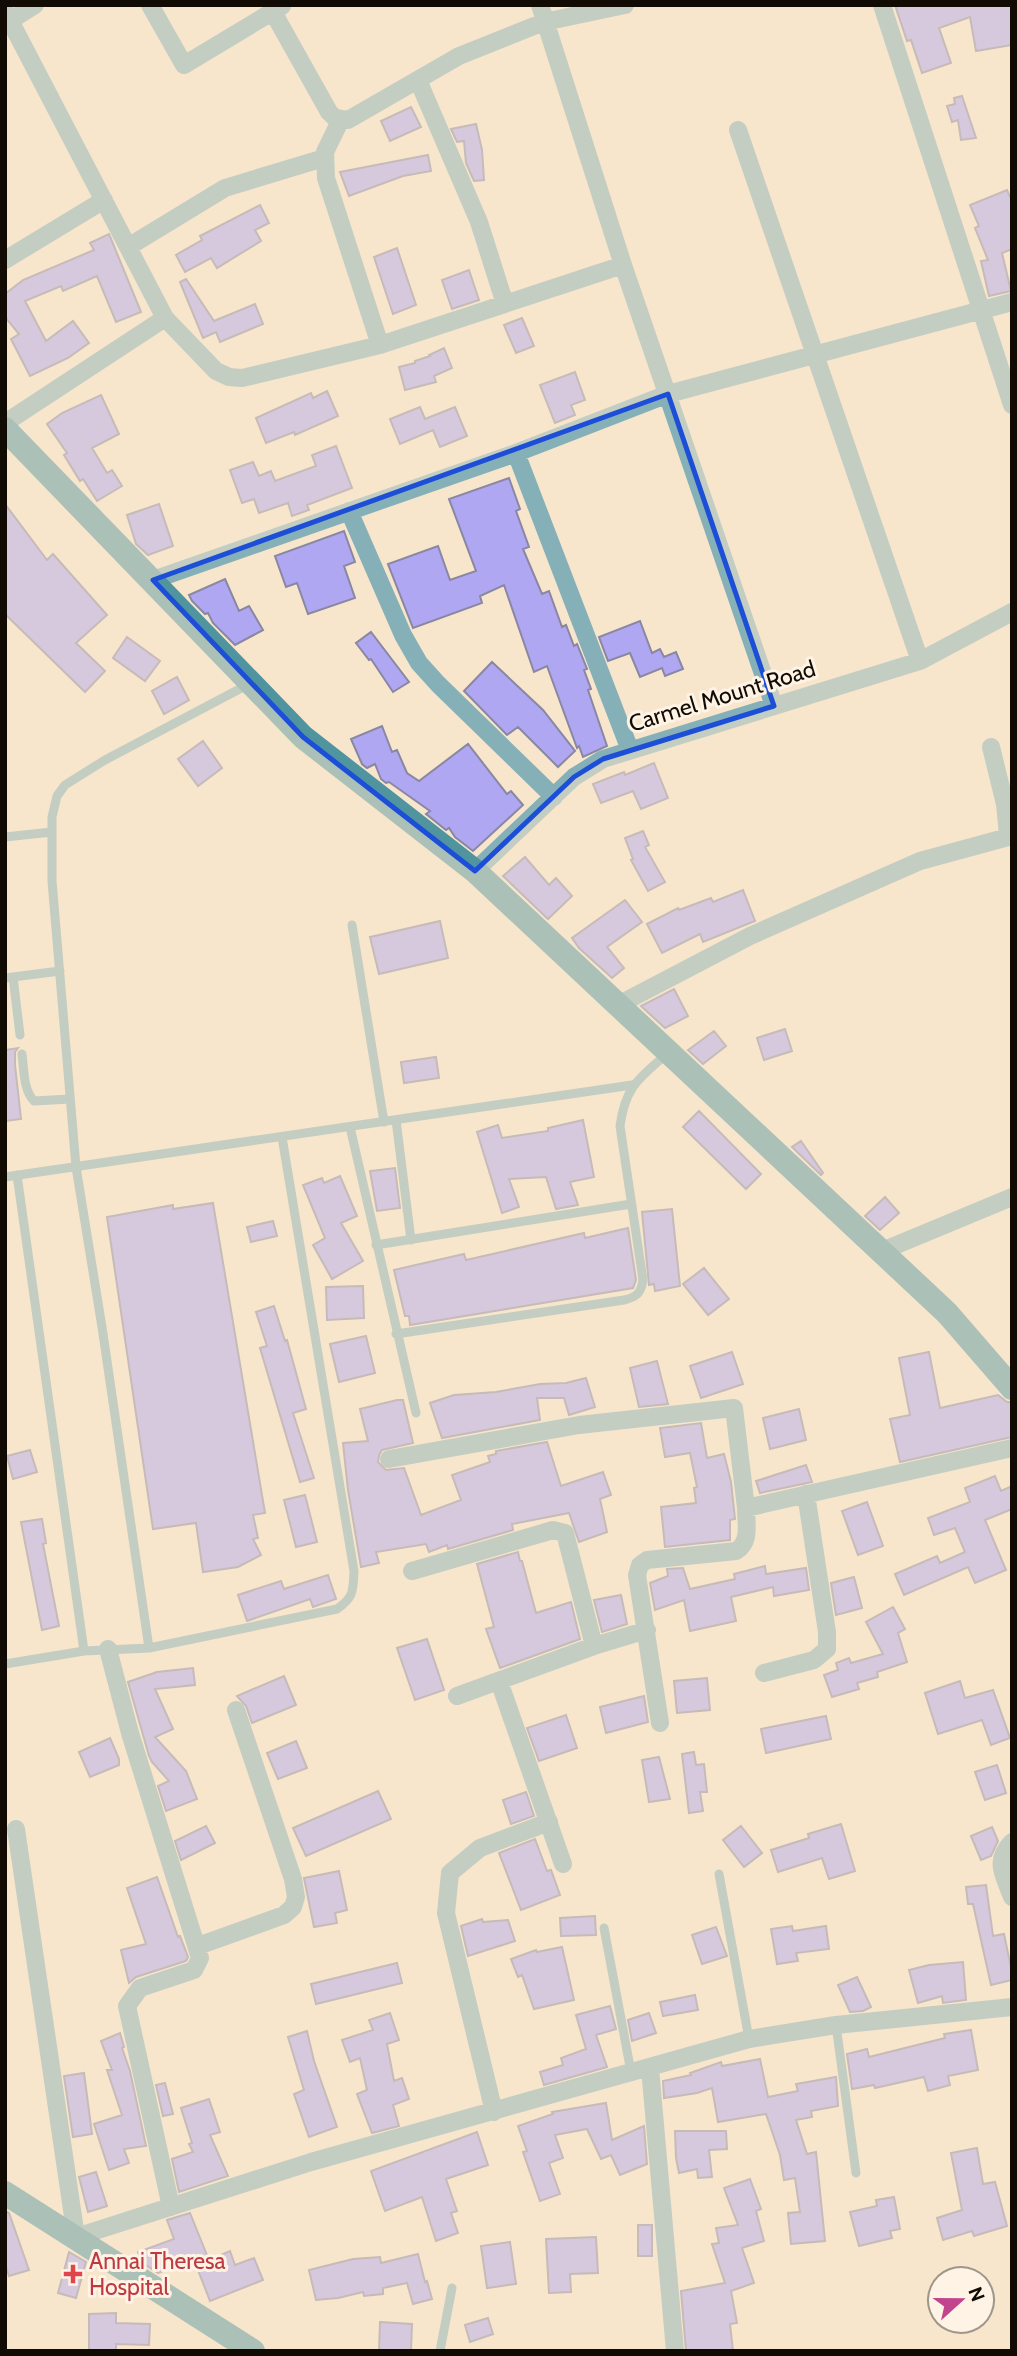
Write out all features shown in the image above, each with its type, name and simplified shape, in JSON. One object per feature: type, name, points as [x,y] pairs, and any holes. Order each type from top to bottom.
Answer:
[{"type":"street","points":[[35,5],[7,18],[165,318],[216,371],[229,377],[243,378],[380,345],[623,265]]},
{"type":"street","points":[[150,5],[184,65],[278,8],[329,112],[341,119],[354,118],[459,56],[542,13],[625,5]]},
{"type":"street","points":[[881,5],[1012,405]]},
{"type":"street","points":[[542,13],[623,265],[774,706]]},
{"type":"street","points":[[418,80],[479,222],[505,304]]},
{"type":"street","points":[[341,119],[324,158],[326,178],[380,345]]},
{"type":"street","points":[[737,130],[920,661]]},
{"type":"street","points":[[128,247],[225,188],[324,158]]},
{"type":"street","points":[[5,260],[104,200]]},
{"type":"street","points":[[153,580],[516,453],[668,394],[1012,302]]},
{"type":"street","points":[[5,423],[165,318]]},
{"type":"street","points":[[5,429],[303,737],[475,871],[947,1313],[1012,1388]]},
{"type":"street","points":[[516,453],[630,750]]},
{"type":"street","points":[[349,511],[403,635],[419,663],[554,797]]},
{"type":"street","name":"Carmel Mount Road","points":[[475,871],[574,777],[603,759],[920,661],[1012,612]]},
{"type":"street","points":[[618,1005],[750,936],[920,862],[1010,836],[991,747]]},
{"type":"street","points":[[881,1251],[1012,1197]]},
{"type":"street","points":[[389,1459],[579,1425],[734,1408],[746,1508],[747,1541],[736,1551],[647,1560],[640,1565],[637,1575],[660,1723]]},
{"type":"street","points":[[746,1508],[1012,1448]]},
{"type":"street","points":[[764,1672],[814,1660],[827,1648],[827,1632],[806,1493]]},
{"type":"street","points":[[412,1571],[560,1530],[565,1533],[594,1646]]},
{"type":"street","points":[[457,1696],[594,1646],[647,1630]]},
{"type":"street","points":[[108,1649],[130,1733],[201,1958],[194,1970],[140,1988],[127,2006],[171,2207]]},
{"type":"street","points":[[499,1681],[564,1864]]},
{"type":"street","points":[[198,1947],[284,1915],[293,1907],[296,1897],[282,1841],[236,1710]]},
{"type":"street","points":[[494,2112],[446,1913],[450,1873],[480,1847],[549,1822]]},
{"type":"street","points":[[16,1829],[76,2237]]},
{"type":"street","points":[[1012,1842],[1003,1852],[1000,1863],[1012,1897]]},
{"type":"street","points":[[76,2237],[311,2162],[749,2039],[836,2025],[1012,2007]]},
{"type":"street","points":[[650,2068],[675,2351]]},
{"type":"street","points":[[5,2193],[253,2351]]},
{"type":"lane","points":[[149,1648],[76,1167],[52,881],[52,817],[57,796],[65,785],[105,760],[251,683]]},
{"type":"lane","points":[[5,837],[52,832]]},
{"type":"lane","points":[[352,925],[384,1122]]},
{"type":"lane","points":[[20,1035],[9,977],[60,971]]},
{"type":"lane","points":[[396,1334],[635,1297],[642,1291],[643,1280],[620,1126],[622,1111],[632,1085],[669,1052]]},
{"type":"lane","points":[[22,1054],[27,1089],[34,1101],[70,1099]]},
{"type":"lane","points":[[5,1177],[632,1085]]},
{"type":"lane","points":[[396,1120],[411,1240]]},
{"type":"lane","points":[[350,1127],[416,1413]]},
{"type":"lane","points":[[5,1664],[84,1651],[149,1648],[337,1609],[349,1601],[353,1591],[354,1571],[282,1137]]},
{"type":"lane","points":[[17,1175],[84,1651]]},
{"type":"lane","points":[[376,1245],[631,1204]]},
{"type":"lane","points":[[719,1874],[749,2039]]},
{"type":"lane","points":[[604,1928],[631,2072]]},
{"type":"lane","points":[[836,2025],[856,2173]]},
{"type":"lane","points":[[440,2351],[453,2288]]},
{"type":"highlighted area","points":[[668,394],[774,706],[603,759],[574,777],[475,871],[303,737],[153,580]]},
{"type":"building","points":[[895,5],[1012,5],[1012,45],[976,51],[970,17],[939,28],[951,63],[922,73],[911,40],[907,41]]},
{"type":"building","points":[[962,96],[976,138],[961,140],[958,120],[952,122],[947,106],[955,104],[954,98]]},
{"type":"building","points":[[411,107],[421,127],[390,141],[381,121]]},
{"type":"building","points":[[476,124],[482,150],[484,180],[474,181],[466,163],[464,141],[457,142],[451,129]]},
{"type":"building","points":[[428,155],[431,171],[403,176],[349,196],[340,172]]},
{"type":"building","points":[[1007,190],[1012,201],[1012,249],[1002,253],[1011,291],[989,296],[981,261],[988,260],[975,228],[979,226],[970,205]]},
{"type":"building","points":[[260,205],[269,223],[255,230],[261,241],[217,268],[211,258],[185,272],[176,255],[202,240],[200,236]]},
{"type":"building","points":[[109,234],[141,312],[116,322],[97,276],[63,291],[61,286],[25,301],[46,341],[73,321],[89,343],[68,358],[30,376],[11,339],[19,334],[5,317],[5,294],[23,280],[94,250],[90,243]]},
{"type":"building","points":[[397,248],[416,305],[393,314],[374,257]]},
{"type":"building","points":[[469,270],[479,300],[452,309],[442,280]]},
{"type":"building","points":[[186,279],[214,321],[255,304],[263,324],[220,342],[216,332],[203,338],[180,282]]},
{"type":"building","points":[[522,318],[534,346],[516,353],[504,325]]},
{"type":"building","points":[[444,348],[452,368],[434,376],[436,382],[405,390],[399,367],[415,363]]},
{"type":"building","points":[[575,372],[585,400],[571,405],[575,415],[555,423],[540,385]]},
{"type":"building","points":[[327,391],[338,416],[295,435],[294,432],[266,443],[256,418],[311,393],[313,398]]},
{"type":"building","points":[[101,395],[119,434],[92,448],[107,473],[112,470],[122,486],[97,501],[83,479],[80,481],[64,455],[67,453],[47,424],[62,413]]},
{"type":"building","points":[[420,407],[425,419],[455,407],[467,436],[440,447],[433,430],[400,444],[390,419]]},
{"type":"building","points":[[336,446],[352,488],[307,505],[309,510],[292,516],[288,503],[259,513],[254,499],[242,503],[230,470],[253,462],[259,476],[271,471],[275,481],[316,466],[312,455]]},
{"type":"building","points":[[509,478],[520,509],[516,511],[529,547],[523,549],[542,594],[549,591],[562,627],[566,625],[587,669],[584,670],[591,689],[588,690],[607,746],[583,757],[579,746],[577,748],[547,666],[534,672],[504,585],[480,596],[482,603],[413,628],[388,564],[438,546],[450,580],[476,571],[449,499]]},
{"type":"building","points":[[5,504],[47,560],[53,554],[107,615],[76,643],[105,671],[85,692],[5,614]]},
{"type":"building","points":[[159,504],[173,546],[148,555],[136,544],[127,515]]},
{"type":"building","points":[[344,531],[355,562],[344,566],[355,598],[308,614],[297,583],[286,587],[275,556]]},
{"type":"building","points":[[225,579],[239,611],[249,606],[263,630],[235,645],[189,595]]},
{"type":"building","points":[[640,621],[652,653],[660,649],[664,657],[676,652],[683,669],[665,676],[662,668],[640,677],[630,653],[608,661],[599,637]]},
{"type":"building","points":[[371,632],[409,682],[393,692],[371,659],[369,660],[356,643]]},
{"type":"building","points":[[127,637],[160,661],[145,681],[113,658]]},
{"type":"building","points":[[492,662],[543,710],[575,751],[558,767],[518,727],[507,735],[464,691]]},
{"type":"building","points":[[177,677],[189,700],[164,714],[152,691]]},
{"type":"building","points":[[382,726],[392,752],[397,750],[407,773],[419,781],[468,744],[507,794],[511,791],[523,805],[473,851],[455,837],[449,828],[446,830],[426,814],[430,811],[381,779],[375,764],[367,768],[362,764],[351,739]]},
{"type":"building","points":[[203,741],[222,768],[198,786],[178,759]]},
{"type":"building","points":[[654,763],[668,798],[641,809],[633,791],[601,803],[593,784]]},
{"type":"building","points":[[643,831],[649,845],[645,847],[665,882],[648,891],[631,860],[633,859],[625,838]]},
{"type":"building","points":[[525,857],[549,885],[556,878],[572,896],[548,919],[503,876]]},
{"type":"building","points":[[743,890],[755,921],[703,942],[700,934],[662,953],[647,924],[678,908],[679,910],[711,898],[713,902]]},
{"type":"building","points":[[625,900],[642,922],[607,947],[624,968],[612,978],[579,948],[572,938]]},
{"type":"building","points":[[440,921],[448,958],[379,974],[370,937]]},
{"type":"building","points":[[674,989],[688,1016],[665,1028],[641,1006]]},
{"type":"building","points":[[785,1029],[792,1051],[764,1060],[757,1038]]},
{"type":"building","points":[[714,1031],[726,1046],[703,1064],[688,1050]]},
{"type":"building","points":[[18,1048],[15,1052],[15,1065],[21,1119],[5,1121],[5,1050]]},
{"type":"building","points":[[436,1057],[439,1078],[404,1083],[401,1062]]},
{"type":"building","points":[[699,1111],[761,1174],[746,1189],[683,1127]]},
{"type":"building","points":[[583,1120],[594,1177],[570,1182],[578,1205],[556,1209],[546,1177],[509,1179],[519,1207],[502,1213],[477,1132],[498,1125],[502,1138],[548,1131],[548,1128]]},
{"type":"building","points":[[801,1141],[823,1173],[821,1175],[792,1147]]},
{"type":"building","points":[[395,1168],[400,1208],[377,1211],[370,1171]]},
{"type":"building","points":[[340,1176],[357,1216],[341,1223],[363,1261],[332,1279],[313,1245],[325,1238],[303,1185],[322,1178],[324,1183]]},
{"type":"building","points":[[885,1197],[899,1213],[880,1230],[865,1216]]},
{"type":"building","points":[[213,1203],[265,1513],[253,1515],[258,1538],[253,1539],[261,1555],[238,1567],[203,1572],[196,1523],[153,1529],[107,1217],[173,1205],[173,1209]]},
{"type":"building","points":[[672,1209],[680,1286],[655,1291],[654,1284],[649,1285],[642,1212]]},
{"type":"building","points":[[273,1221],[277,1236],[251,1242],[247,1227]]},
{"type":"building","points":[[628,1228],[636,1280],[633,1288],[410,1325],[409,1316],[405,1316],[394,1270],[464,1254],[466,1260],[584,1233],[585,1238]]},
{"type":"building","points":[[704,1268],[729,1299],[708,1315],[683,1284]]},
{"type":"building","points":[[363,1286],[364,1318],[327,1320],[326,1287]]},
{"type":"building","points":[[274,1306],[285,1341],[287,1340],[306,1409],[293,1413],[314,1478],[300,1482],[260,1348],[267,1346],[256,1312]]},
{"type":"building","points":[[366,1336],[375,1373],[339,1382],[330,1344]]},
{"type":"building","points":[[732,1352],[743,1384],[701,1398],[690,1366]]},
{"type":"building","points":[[929,1352],[940,1408],[998,1395],[1007,1402],[1012,1402],[1012,1437],[900,1462],[890,1419],[910,1415],[899,1358]]},
{"type":"building","points":[[657,1361],[668,1404],[639,1407],[630,1368]]},
{"type":"building","points":[[586,1378],[595,1407],[569,1415],[564,1398],[537,1398],[540,1420],[442,1438],[430,1403],[454,1395],[566,1383]]},
{"type":"building","points":[[403,1400],[413,1443],[382,1450],[378,1462],[386,1470],[404,1468],[421,1515],[461,1500],[452,1475],[490,1462],[488,1456],[496,1454],[496,1451],[547,1442],[561,1486],[603,1472],[611,1495],[600,1499],[607,1532],[579,1542],[569,1513],[512,1524],[513,1530],[448,1549],[447,1545],[429,1552],[426,1544],[376,1552],[379,1563],[361,1567],[343,1443],[368,1441],[360,1409]]},
{"type":"building","points":[[799,1409],[806,1440],[770,1449],[763,1418]]},
{"type":"building","points":[[701,1423],[707,1458],[724,1454],[731,1482],[735,1519],[730,1520],[730,1540],[665,1547],[661,1507],[696,1503],[694,1488],[697,1487],[690,1453],[665,1457],[660,1428]]},
{"type":"building","points":[[30,1450],[37,1472],[13,1479],[7,1456]]},
{"type":"building","points":[[806,1465],[812,1482],[760,1493],[756,1481]]},
{"type":"building","points":[[995,1476],[1001,1491],[1012,1486],[1012,1509],[985,1520],[1006,1570],[975,1583],[968,1567],[904,1595],[895,1574],[937,1556],[940,1563],[965,1552],[955,1528],[934,1535],[928,1518],[970,1502],[965,1488]]},
{"type":"building","points":[[305,1495],[317,1542],[296,1547],[284,1500]]},
{"type":"building","points":[[867,1502],[883,1546],[858,1555],[842,1511]]},
{"type":"building","points":[[42,1519],[46,1543],[43,1544],[59,1626],[42,1630],[21,1522]]},
{"type":"building","points":[[518,1552],[536,1613],[571,1602],[580,1639],[500,1668],[486,1629],[494,1627],[477,1564]]},
{"type":"building","points":[[765,1566],[766,1574],[806,1568],[809,1590],[774,1596],[773,1587],[731,1597],[736,1621],[690,1631],[684,1600],[655,1610],[650,1583],[668,1576],[667,1569],[683,1568],[690,1589],[735,1579],[734,1574]]},
{"type":"building","points":[[328,1575],[336,1599],[313,1607],[310,1599],[247,1621],[238,1595],[281,1581],[284,1589]]},
{"type":"building","points":[[854,1577],[862,1608],[836,1615],[831,1583]]},
{"type":"building","points":[[621,1595],[627,1624],[602,1632],[594,1600]]},
{"type":"building","points":[[893,1607],[905,1629],[898,1633],[907,1662],[877,1672],[878,1677],[857,1683],[859,1689],[832,1697],[824,1675],[838,1670],[836,1663],[849,1658],[851,1663],[883,1654],[866,1622]]},
{"type":"building","points":[[427,1639],[444,1690],[415,1700],[397,1648]]},
{"type":"building","points":[[193,1668],[195,1685],[155,1689],[173,1729],[155,1737],[186,1771],[197,1799],[166,1811],[158,1786],[169,1781],[149,1756],[128,1682],[157,1672]]},
{"type":"building","points":[[284,1676],[296,1705],[252,1723],[246,1706],[237,1696]]},
{"type":"building","points":[[707,1678],[710,1710],[677,1713],[674,1681]]},
{"type":"building","points":[[960,1681],[965,1698],[993,1690],[1010,1738],[991,1745],[982,1720],[938,1734],[925,1693]]},
{"type":"building","points":[[644,1696],[648,1722],[606,1733],[600,1707]]},
{"type":"building","points":[[566,1715],[577,1748],[539,1761],[527,1728]]},
{"type":"building","points":[[826,1716],[831,1739],[766,1753],[761,1729]]},
{"type":"building","points":[[110,1738],[119,1765],[90,1777],[79,1752]]},
{"type":"building","points":[[296,1741],[307,1768],[278,1779],[267,1753]]},
{"type":"building","points":[[694,1752],[696,1765],[704,1764],[707,1792],[700,1792],[703,1811],[689,1813],[682,1754]]},
{"type":"building","points":[[659,1757],[670,1799],[649,1802],[642,1760]]},
{"type":"building","points":[[997,1765],[1006,1793],[985,1800],[975,1772]]},
{"type":"building","points":[[378,1791],[391,1819],[306,1856],[293,1828]]},
{"type":"building","points":[[526,1792],[534,1816],[511,1824],[503,1800]]},
{"type":"building","points":[[841,1824],[855,1871],[829,1879],[822,1858],[778,1872],[771,1850],[809,1838],[808,1834]]},
{"type":"building","points":[[206,1826],[215,1843],[181,1860],[175,1841]]},
{"type":"building","points":[[741,1826],[762,1853],[744,1867],[723,1840]]},
{"type":"building","points":[[992,1827],[998,1841],[991,1856],[981,1860],[971,1836]]},
{"type":"building","points":[[535,1839],[560,1895],[521,1910],[499,1853]]},
{"type":"building","points":[[339,1871],[347,1910],[335,1913],[337,1923],[314,1927],[304,1878]]},
{"type":"building","points":[[157,1877],[188,1957],[186,1961],[136,1977],[129,1983],[121,1950],[146,1944],[127,1888]]},
{"type":"building","points":[[986,1885],[993,1936],[1004,1934],[1012,1972],[1012,1980],[991,1985],[973,1904],[968,1904],[966,1887]]},
{"type":"building","points":[[595,1916],[596,1935],[561,1936],[560,1918]]},
{"type":"building","points":[[482,1919],[483,1922],[508,1920],[515,1941],[468,1956],[461,1926]]},
{"type":"building","points":[[792,1926],[793,1931],[826,1926],[829,1949],[796,1953],[798,1961],[777,1964],[771,1929]]},
{"type":"building","points":[[716,1927],[727,1956],[702,1964],[692,1935]]},
{"type":"building","points":[[562,1947],[574,2000],[534,2009],[522,1975],[518,1977],[511,1959],[536,1950],[537,1952]]},
{"type":"building","points":[[963,1962],[966,2000],[943,2003],[942,1996],[918,2003],[909,1970]]},
{"type":"building","points":[[397,1963],[402,1983],[316,2004],[311,1984]]},
{"type":"building","points":[[857,1977],[871,2007],[850,2012],[838,1985]]},
{"type":"building","points":[[695,1995],[698,2010],[663,2016],[660,2002]]},
{"type":"building","points":[[610,2006],[616,2029],[596,2035],[607,2067],[544,2085],[540,2072],[563,2065],[561,2058],[586,2049],[576,2015]]},
{"type":"building","points":[[390,2013],[399,2040],[387,2044],[394,2081],[402,2078],[409,2099],[393,2105],[399,2126],[372,2133],[357,2094],[367,2090],[360,2058],[350,2062],[342,2040],[373,2030],[369,2020]]},
{"type":"building","points":[[649,2013],[656,2033],[632,2041],[628,2020]]},
{"type":"building","points":[[971,2030],[978,2070],[948,2076],[950,2085],[928,2091],[924,2077],[875,2088],[874,2085],[852,2089],[847,2054],[867,2049],[869,2057],[945,2038],[944,2034]]},
{"type":"building","points":[[307,2031],[314,2061],[337,2127],[309,2137],[294,2094],[304,2090],[288,2037]]},
{"type":"building","points":[[120,2033],[146,2146],[124,2149],[129,2163],[109,2170],[94,2124],[122,2115],[107,2070],[112,2070],[101,2041]]},
{"type":"building","points":[[760,2059],[768,2097],[798,2091],[796,2084],[836,2077],[838,2106],[811,2111],[812,2117],[796,2120],[807,2154],[816,2152],[825,2241],[791,2244],[788,2213],[800,2212],[795,2178],[784,2180],[780,2155],[766,2114],[718,2122],[712,2088],[664,2098],[663,2081],[691,2075],[690,2073],[721,2062],[722,2066]]},
{"type":"building","points":[[84,2073],[92,2134],[73,2137],[64,2076]]},
{"type":"building","points":[[165,2083],[173,2114],[163,2116],[156,2085]]},
{"type":"building","points":[[209,2099],[220,2132],[210,2135],[228,2176],[179,2192],[172,2159],[193,2152],[181,2108]]},
{"type":"building","points":[[606,2103],[612,2140],[644,2126],[647,2164],[620,2175],[611,2155],[601,2159],[587,2129],[555,2135],[563,2158],[549,2163],[560,2194],[540,2201],[523,2152],[527,2151],[518,2126],[553,2114],[552,2112]]},
{"type":"building","points":[[675,2131],[726,2131],[727,2149],[709,2150],[712,2177],[698,2178],[697,2169],[679,2173]]},
{"type":"building","points":[[477,2132],[488,2165],[446,2179],[457,2211],[451,2213],[458,2233],[436,2241],[422,2197],[385,2211],[371,2171]]},
{"type":"building","points":[[977,2148],[983,2184],[995,2182],[1007,2226],[974,2236],[972,2231],[943,2240],[937,2218],[962,2210],[951,2153]]},
{"type":"building","points":[[96,2172],[107,2206],[88,2212],[79,2177]]},
{"type":"building","points":[[750,2179],[761,2209],[756,2211],[764,2241],[742,2248],[754,2283],[731,2291],[737,2323],[730,2324],[733,2351],[686,2351],[681,2291],[725,2283],[712,2244],[719,2243],[716,2228],[738,2225],[724,2188]]},
{"type":"building","points":[[894,2197],[900,2229],[890,2231],[892,2238],[859,2246],[850,2212],[877,2206],[876,2200]]},
{"type":"building","points":[[5,2211],[9,2213],[29,2270],[9,2276],[5,2264]]},
{"type":"building","points":[[190,2213],[209,2260],[230,2251],[235,2265],[254,2258],[263,2280],[210,2301],[194,2260],[158,2273],[141,2262],[138,2252],[174,2239],[167,2220]]},
{"type":"building","points":[[638,2225],[652,2225],[652,2256],[638,2256]]},
{"type":"building","points":[[596,2237],[598,2273],[570,2274],[571,2292],[549,2293],[546,2239]]},
{"type":"building","points":[[510,2242],[516,2284],[487,2288],[481,2246]]},
{"type":"building","points":[[69,2252],[86,2262],[76,2298],[58,2293]]},
{"type":"building","points":[[418,2254],[432,2299],[413,2304],[407,2283],[383,2288],[383,2294],[364,2296],[363,2292],[316,2300],[309,2270],[353,2259],[380,2257],[381,2263]]},
{"type":"building","points":[[116,2313],[116,2323],[150,2324],[149,2345],[116,2344],[116,2351],[89,2351],[89,2314]]},
{"type":"building","points":[[488,2318],[493,2334],[470,2342],[465,2325]]},
{"type":"building","points":[[380,2322],[412,2324],[411,2351],[379,2351]]},
{"type":"place","name":"Annai Theresa Hospital","points":[[73,2274]]}]
